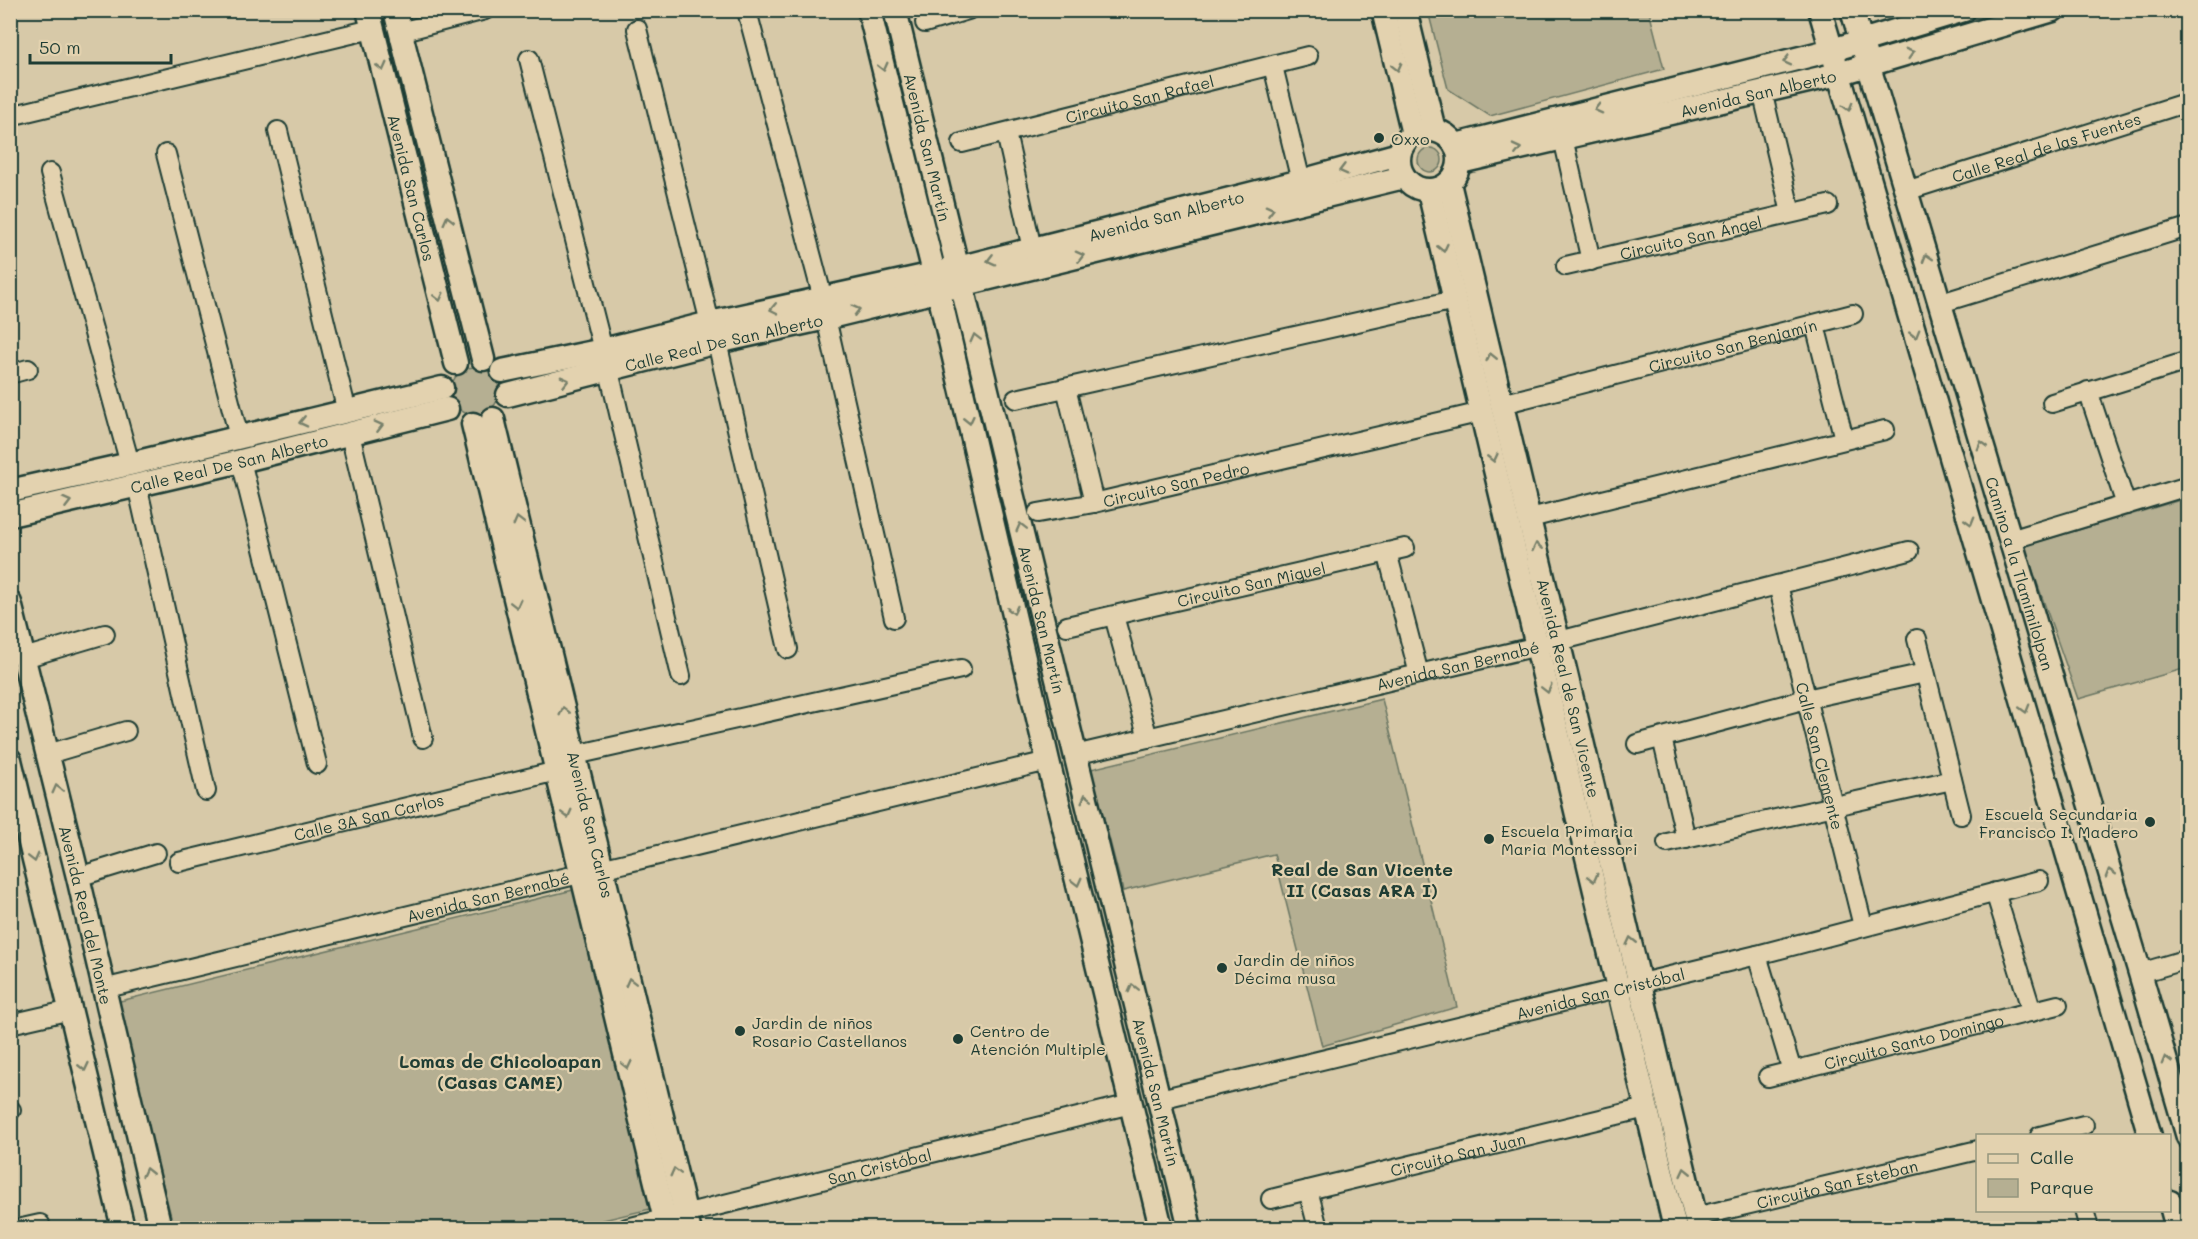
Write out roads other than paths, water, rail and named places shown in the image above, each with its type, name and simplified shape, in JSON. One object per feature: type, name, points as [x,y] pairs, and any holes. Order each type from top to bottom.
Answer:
[{"type":"street","points":[[398,21],[486,10]]},
{"type":"street","name":"Avenida San Martín","points":[[869,10],[936,281],[1048,761],[1161,1228]]},
{"type":"street","name":"Avenida San Martín","points":[[895,10],[1190,1228]]},
{"type":"street","points":[[925,22],[968,10]]},
{"type":"street","points":[[1383,10],[1423,132]]},
{"type":"street","points":[[1405,10],[1423,132]]},
{"type":"street","name":"Camino a la Tlamimilolpan","points":[[1820,10],[2149,1134]]},
{"type":"street","name":"Camino a la Tlamimilolpan","points":[[1852,10],[1941,303],[2187,1137]]},
{"type":"street","name":"Avenida San Alberto","points":[[1458,154],[1832,50],[1964,10]]},
{"type":"street","name":"Avenida San Alberto","points":[[1458,154],[1563,138],[1838,74],[2053,10]]},
{"type":"street","points":[[747,11],[825,308],[894,618]]},
{"type":"street","points":[[10,116],[370,20]]},
{"type":"street","name":"Avenida San Carlos","points":[[370,20],[456,363]]},
{"type":"street","name":"Avenida San Carlos","points":[[398,21],[483,358]]},
{"type":"street","points":[[637,29],[713,333],[788,649]]},
{"type":"street","name":"Circuito San Rafael","points":[[962,143],[1308,56]]},
{"type":"street","points":[[529,59],[606,360],[681,676]]},
{"type":"street","points":[[1273,66],[1303,191]]},
{"type":"street","points":[[1762,91],[1791,213]]},
{"type":"street","name":"Calle Real de las Fuentes","points":[[1906,191],[2187,102]]},
{"type":"street","points":[[278,131],[347,412]]},
{"type":"street","points":[[1423,132],[1450,138],[1458,154],[1455,177],[1439,187],[1414,187],[1404,177],[1399,162],[1402,146],[1423,132]]},
{"type":"street","points":[[1006,133],[1034,258]]},
{"type":"street","points":[[1563,138],[1591,261]]},
{"type":"street","points":[[166,154],[239,437]]},
{"type":"street","name":"Avenida San Alberto","points":[[1303,191],[1400,154]]},
{"type":"street","points":[[50,173],[134,475],[206,791]]},
{"type":"street","name":"Avenida San Alberto","points":[[936,281],[1303,191],[1404,177]]},
{"type":"street","name":"Avenida Real de San Vicente","points":[[1439,187],[1455,300],[1530,518],[1548,644]]},
{"type":"street","name":"Avenida Real de San Vicente","points":[[1439,187],[1630,985],[1697,1223]]},
{"type":"street","name":"Circuito San Ángel","points":[[1566,266],[1828,205]]},
{"type":"street","points":[[1941,303],[2187,227]]},
{"type":"street","name":"Calle Real De San Alberto","points":[[508,395],[606,360],[936,281]]},
{"type":"street","points":[[1016,399],[1455,300]]},
{"type":"street","points":[[1815,325],[1853,314]]},
{"type":"street","name":"Circuito San Benjamín","points":[[1492,408],[1815,325],[1844,439]]},
{"type":"street","points":[[483,358],[494,363],[502,371],[507,382],[508,395],[501,412],[483,422],[454,417],[444,398],[449,370],[464,359],[483,358]]},
{"type":"street","name":"Calle Real De San Alberto","points":[[502,371],[606,360]]},
{"type":"street","points":[[2052,403],[2187,361]]},
{"type":"street","points":[[10,374],[28,369]]},
{"type":"street","name":"Circuito San Pedro","points":[[1066,388],[1094,503],[1492,408]]},
{"type":"street","points":[[2088,392],[2126,505]]},
{"type":"street","name":"Calle Real De San Alberto","points":[[10,515],[134,475],[239,437],[347,412],[444,398]]},
{"type":"street","name":"Calle Real De San Alberto","points":[[10,491],[242,461],[351,434],[444,398]]},
{"type":"street","name":"Avenida San Carlos","points":[[483,422],[574,755],[592,872],[677,1223]]},
{"type":"street","name":"Avenida San Carlos","points":[[483,422],[557,771],[592,872]]},
{"type":"street","points":[[1530,518],[1884,430]]},
{"type":"street","points":[[351,434],[423,738]]},
{"type":"street","points":[[242,461],[317,764]]},
{"type":"street","points":[[2010,540],[2187,486]]},
{"type":"street","points":[[1038,513],[1094,503]]},
{"type":"street","name":"Circuito San Miguel","points":[[1067,626],[1405,548]]},
{"type":"street","name":"Avenida San Bernabé","points":[[1076,755],[1548,644],[1909,551]]},
{"type":"street","points":[[1387,552],[1419,674]]},
{"type":"street","name":"Calle San Clemente","points":[[1778,585],[1863,926]]},
{"type":"street","name":"Avenida Real del Monte","points":[[10,603],[78,877],[160,1228]]},
{"type":"street","points":[[1114,616],[1148,738]]},
{"type":"street","points":[[24,658],[105,634]]},
{"type":"street","points":[[1917,639],[1961,815]]},
{"type":"street","points":[[574,755],[962,669]]},
{"type":"street","points":[[1637,744],[1806,699],[1925,673]]},
{"type":"street","points":[[48,754],[126,731]]},
{"type":"street","points":[[1662,738],[1686,839]]},
{"type":"street","name":"Avenida San Bernabé","points":[[103,989],[1048,761]]},
{"type":"street","points":[[11,768],[123,1228]]},
{"type":"street","name":"Calle 3A San Carlos","points":[[179,862],[557,771]]},
{"type":"street","points":[[1667,843],[1952,780]]},
{"type":"street","points":[[78,877],[156,853]]},
{"type":"street","name":"Avenida San Cristóbal","points":[[1160,1099],[1757,955],[2039,881]]},
{"type":"street","points":[[1995,892],[2032,1012]]},
{"type":"street","points":[[1757,955],[1792,1071]]},
{"type":"street","points":[[2140,973],[2187,959]]},
{"type":"street","name":"Avenida Real de San Vicente","points":[[1630,985],[1646,1108],[1673,1228]]},
{"type":"street","name":"Circuito Santo Domingo","points":[[1768,1077],[2058,1005]]},
{"type":"street","points":[[10,1024],[71,1010]]},
{"type":"street","name":"San Cristóbal","points":[[627,1228],[677,1223],[1131,1104]]},
{"type":"street","name":"Circuito San Juan","points":[[1270,1199],[1646,1108]]},
{"type":"street","points":[[2062,1133],[2084,1125]]},
{"type":"street","name":"Circuito San Esteban","points":[[1697,1223],[1976,1150]]},
{"type":"street","points":[[1308,1190],[1318,1228]]},
{"type":"street","points":[[2171,1208],[2177,1228]]},
{"type":"street","points":[[2085,1212],[2089,1228]]},
{"type":"place","name":"Oxxo","points":[[1379,138]]},
{"type":"place","name":"Escuela Secundaria Francisco I. Madero","points":[[2150,822]]},
{"type":"place","name":"Escuela Primaria Maria Montessori","points":[[1489,839]]},
{"type":"place","name":"Jardin de niños Décima musa","points":[[1222,968]]},
{"type":"place","name":"Jardin de niños Rosario Castellanos","points":[[740,1031]]},
{"type":"place","name":"Centro de Atención Multiple","points":[[958,1039]]},
{"type":"district","name":"Real de San Vicente II (Casas ARA I)","points":[[1362,879]]},
{"type":"district","name":"Lomas de Chicoloapan (Casas CAME)","points":[[500,1071]]}]
